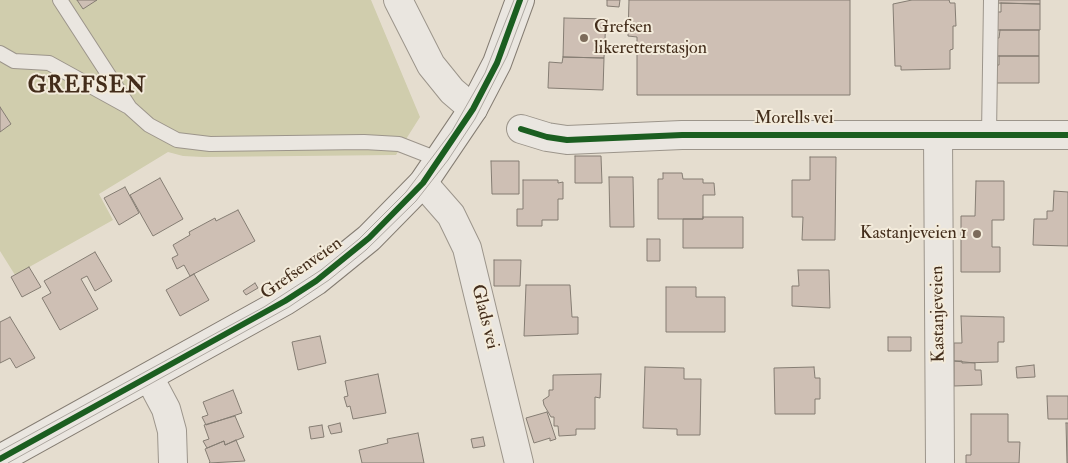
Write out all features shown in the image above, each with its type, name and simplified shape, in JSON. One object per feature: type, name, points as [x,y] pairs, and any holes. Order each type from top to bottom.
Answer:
[{"type":"street","points":[[398,0],[431,65],[452,91],[473,109]]},
{"type":"street","name":"Grefsenveien","points":[[0,459],[149,377],[316,281],[369,238],[423,183],[473,109],[497,63],[520,0]]},
{"type":"street","name":"Morells vei","points":[[522,130],[547,138],[567,140],[682,135],[1068,135]]},
{"type":"street","name":"Kastanjeveien","points":[[938,135],[940,463]]},
{"type":"street","name":"Glads vei","points":[[423,183],[451,215],[467,248],[519,463]]},
{"type":"street","points":[[149,377],[166,409],[172,431],[173,463]]},
{"type":"lane","points":[[60,0],[130,108]]},
{"type":"lane","points":[[989,134],[991,0]]},
{"type":"lane","points":[[0,53],[14,61],[49,63],[70,73],[130,108],[149,124],[177,140],[210,144],[364,142],[399,144],[440,160]]},
{"type":"shaded area","points":[[0,0],[371,0],[420,117],[396,155],[203,157],[183,156],[168,152],[99,194],[113,220],[15,275],[0,251]]},
{"type":"building","points":[[77,0],[97,0],[83,9]]},
{"type":"building","points":[[607,0],[620,0],[619,7],[607,6]]},
{"type":"building","points":[[629,0],[850,0],[850,95],[637,95],[637,37],[628,36]]},
{"type":"building","points":[[912,0],[949,0],[950,3],[955,3],[956,26],[953,26],[953,49],[950,50],[950,69],[901,70],[901,66],[895,66],[893,4]]},
{"type":"building","points":[[995,0],[1040,0],[1040,4],[995,3]]},
{"type":"building","points":[[1001,3],[1040,4],[1040,30],[995,30],[995,12],[1001,12]]},
{"type":"building","name":"Grefsen likeretterstasjon","points":[[564,18],[606,19],[604,58],[563,57]]},
{"type":"building","points":[[1000,30],[1039,30],[1039,56],[994,56],[993,38],[999,38]]},
{"type":"building","points":[[999,56],[1039,56],[1039,83],[993,83],[993,65],[999,65]]},
{"type":"building","points":[[563,57],[604,58],[603,90],[548,88],[549,62],[562,63]]},
{"type":"building","points":[[0,107],[11,124],[0,132]]},
{"type":"building","points":[[575,156],[601,156],[602,183],[575,183]]},
{"type":"building","points":[[810,157],[836,157],[835,240],[802,240],[803,217],[792,217],[792,180],[810,180]]},
{"type":"building","points":[[491,161],[519,161],[519,194],[492,194]]},
{"type":"building","points":[[663,173],[682,173],[683,179],[703,179],[703,183],[714,183],[715,195],[703,195],[703,219],[658,219],[658,179],[663,179]]},
{"type":"building","points":[[609,177],[633,177],[634,227],[610,227]]},
{"type":"building","points":[[160,178],[183,219],[153,236],[130,195]]},
{"type":"building","points":[[523,180],[558,180],[558,183],[563,182],[563,199],[558,199],[558,220],[542,220],[542,226],[517,226],[517,209],[523,209]]},
{"type":"building","name":"Kastanjeveien 1","points":[[976,181],[1004,181],[1004,220],[992,220],[992,247],[1000,247],[1000,272],[961,272],[961,216],[975,216]]},
{"type":"building","points":[[125,187],[139,213],[119,225],[104,198]]},
{"type":"building","points":[[1054,191],[1068,192],[1068,246],[1033,245],[1034,219],[1047,219],[1047,211],[1053,211]]},
{"type":"building","points":[[238,210],[255,241],[190,276],[184,265],[177,269],[172,258],[178,255],[173,245],[190,235],[189,232],[215,218],[216,221]]},
{"type":"building","points":[[703,217],[743,217],[743,248],[683,248],[683,219],[703,219]]},
{"type":"building","points":[[647,239],[660,239],[660,261],[647,261]]},
{"type":"building","points":[[95,252],[112,281],[95,291],[87,276],[81,279],[98,309],[60,330],[42,298],[51,293],[44,281]]},
{"type":"building","points":[[494,260],[521,260],[520,286],[494,286]]},
{"type":"building","points":[[29,267],[41,287],[22,297],[11,277]]},
{"type":"building","points":[[798,270],[829,270],[830,308],[792,306],[792,286],[799,286]]},
{"type":"building","points":[[194,274],[209,300],[180,316],[166,290]]},
{"type":"building","points":[[255,283],[258,288],[246,295],[243,291]]},
{"type":"building","points":[[526,285],[570,285],[572,317],[578,317],[578,334],[524,336]]},
{"type":"building","points":[[666,287],[696,287],[696,297],[725,297],[725,332],[666,332]]},
{"type":"building","points":[[961,316],[1004,317],[1004,342],[998,342],[998,362],[962,363],[962,361],[954,361],[954,343],[962,343]]},
{"type":"building","points":[[10,317],[35,358],[16,368],[10,358],[0,363],[0,322]]},
{"type":"building","points":[[320,336],[326,363],[298,370],[292,342]]},
{"type":"building","points":[[888,337],[911,337],[911,351],[888,351]]},
{"type":"building","points":[[954,361],[975,363],[975,370],[981,370],[982,385],[954,386]]},
{"type":"building","points":[[1034,365],[1035,377],[1017,378],[1016,367]]},
{"type":"building","points":[[645,367],[684,368],[684,379],[701,379],[700,435],[677,435],[677,429],[643,428]]},
{"type":"building","points":[[814,367],[815,378],[820,378],[820,399],[815,399],[815,414],[775,414],[774,368]]},
{"type":"building","points":[[378,374],[386,413],[353,419],[350,406],[347,407],[344,397],[348,396],[345,381]]},
{"type":"building","points":[[601,374],[600,398],[595,397],[595,429],[576,429],[576,435],[559,436],[558,426],[554,426],[554,417],[551,417],[543,400],[549,396],[549,390],[553,390],[553,375]]},
{"type":"building","points":[[233,390],[242,413],[206,425],[202,417],[208,415],[203,402]]},
{"type":"building","points":[[1047,396],[1068,396],[1068,419],[1048,419]]},
{"type":"building","points":[[547,412],[556,439],[550,441],[550,438],[534,443],[526,418]]},
{"type":"building","points":[[971,414],[1008,414],[1008,442],[1020,442],[1019,463],[966,463],[966,455],[971,455]]},
{"type":"building","points":[[235,416],[244,437],[225,445],[224,441],[207,448],[203,441],[209,439],[204,425]]},
{"type":"building","points":[[340,423],[342,432],[331,434],[328,426]]},
{"type":"building","points":[[1066,423],[1068,423],[1068,463],[1067,463]]},
{"type":"building","points":[[322,425],[324,437],[311,439],[309,427]]},
{"type":"building","points":[[418,433],[424,463],[362,463],[359,450],[388,443],[387,439]]},
{"type":"building","points":[[483,437],[485,446],[473,448],[471,439]]},
{"type":"building","points":[[236,440],[245,461],[209,463],[205,449],[224,441],[225,445]]},
{"type":"tram line","points":[[0,451],[264,307],[321,270],[359,239],[406,192],[452,131],[485,73],[514,0]]},
{"type":"tram line","points":[[8,463],[289,307],[329,280],[366,250],[416,201],[448,160],[475,119],[507,56],[528,0]]},
{"type":"cycle path","points":[[0,459],[285,301],[316,281],[369,238],[423,183],[473,109],[497,63],[520,0]]},
{"type":"cycle path","points":[[521,129],[547,137],[567,140],[682,135],[1068,135]]},
{"type":"place","name":"Grefsen likeretterstasjon","points":[[584,38]]},
{"type":"place","name":"Kastanjeveien 1","points":[[977,234]]},
{"type":"district","name":"GREFSEN","points":[[87,87]]}]
